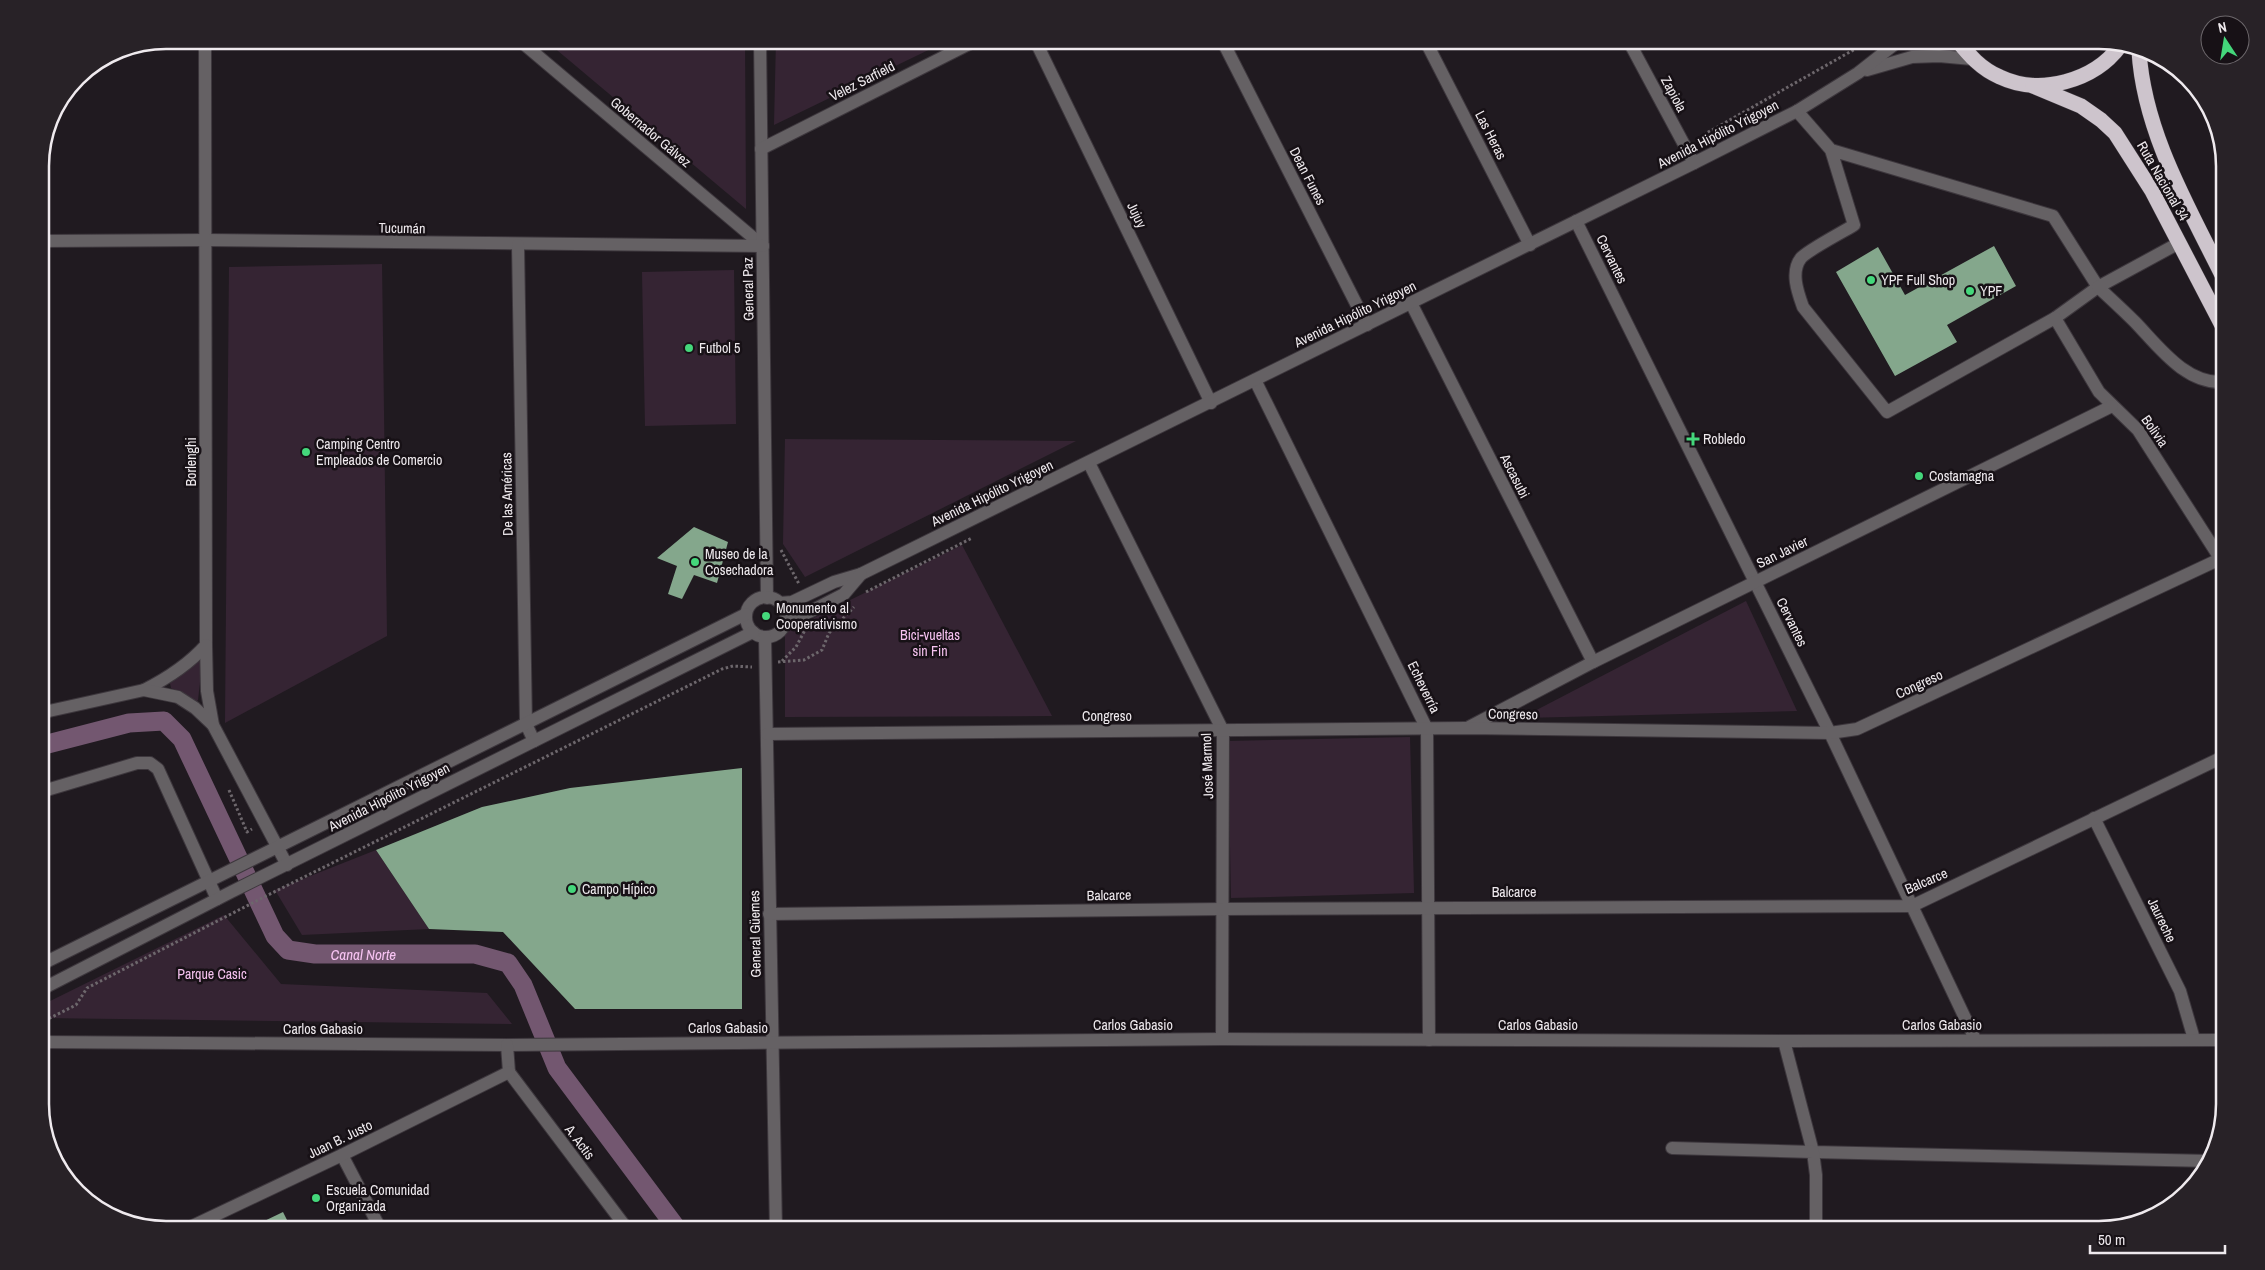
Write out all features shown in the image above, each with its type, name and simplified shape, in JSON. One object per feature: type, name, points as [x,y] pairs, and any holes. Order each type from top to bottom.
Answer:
[{"type":"highway","name":"Ruta Nacional 34","points":[[1964,49],[1972,59],[2000,78],[2033,86],[2081,106],[2115,133],[2152,191],[2216,314]]},
{"type":"highway","name":"Ruta Nacional 34","points":[[2033,86],[2064,83],[2092,71],[2115,50]]},
{"type":"highway","name":"Ruta Nacional 34","points":[[2139,56],[2140,76],[2154,128],[2176,182],[2216,263]]},
{"type":"street","name":"Borlenghi","points":[[205,49],[207,691],[213,725],[286,865]]},
{"type":"street","name":"Gobernador Gálvez","points":[[531,49],[762,246]]},
{"type":"street","name":"General Paz","points":[[760,49],[767,598]]},
{"type":"street","name":"Velez Sarfield","points":[[761,149],[959,49]]},
{"type":"street","name":"Jujuy","points":[[1039,49],[1211,403]]},
{"type":"street","name":"Dean Funes","points":[[1227,49],[1367,325]]},
{"type":"street","name":"Las Heras","points":[[1430,49],[1530,244]]},
{"type":"street","name":"Zapiola","points":[[1633,49],[1694,163]]},
{"type":"street","name":"Avenida Hipólito Yrigoyen","points":[[780,603],[792,602],[834,582],[861,574],[1211,403],[1694,163],[1798,111],[1858,73],[1889,49]]},
{"type":"street","name":"Avenida Hipólito Yrigoyen","points":[[1858,73],[1912,57],[1939,56],[1972,59]]},
{"type":"street","points":[[1798,111],[1831,150],[1854,225],[1801,259],[1795,274],[1797,290],[1803,307],[1887,412],[2055,318],[2098,287],[2179,243]]},
{"type":"street","points":[[1831,150],[2053,216],[2098,287],[2120,306],[2173,362],[2199,378],[2216,382]]},
{"type":"street","name":"Cervantes","points":[[1576,221],[1830,734],[1974,1039]]},
{"type":"street","name":"Tucumán","points":[[49,241],[206,240],[518,245],[762,246]]},
{"type":"street","name":"De las Américas","points":[[518,245],[526,724],[534,741]]},
{"type":"street","name":"Ascasubi","points":[[1411,303],[1593,662]]},
{"type":"street","name":"Bolivia","points":[[2055,318],[2099,392],[2138,430],[2216,554]]},
{"type":"street","name":"Echeverría","points":[[1255,380],[1427,729],[1430,907],[1429,1040]]},
{"type":"street","name":"San Javier","points":[[1466,728],[1755,581],[2112,406]]},
{"type":"street","name":"José Marmol","points":[[1089,462],[1223,730],[1222,1039]]},
{"type":"street","name":"Congreso","points":[[767,734],[1466,728],[1830,734],[1857,729],[2216,566]]},
{"type":"street","name":"Avenida Hipólito Yrigoyen","points":[[49,985],[217,899],[534,741],[759,635],[777,634],[784,625],[803,613],[844,594],[861,574]]},
{"type":"street","name":"Avenida Hipólito Yrigoyen","points":[[49,960],[746,614],[756,600],[767,598]]},
{"type":"street","points":[[767,598],[780,603],[785,612],[784,625]]},
{"type":"street","points":[[746,614],[749,627],[759,635]]},
{"type":"street","name":"General Güemes","points":[[759,635],[767,734],[776,1221]]},
{"type":"street","points":[[49,712],[144,690],[179,670],[194,658],[206,644]]},
{"type":"street","points":[[144,690],[178,697],[195,708],[213,725]]},
{"type":"street","name":"Balcarce","points":[[770,914],[1223,908],[1912,906],[2216,760]]},
{"type":"street","points":[[49,789],[137,762],[150,763],[158,769],[217,899]]},
{"type":"street","name":"Jaureche","points":[[2094,818],[2180,991],[2194,1040]]},
{"type":"street","name":"Carlos Gabasio","points":[[49,1042],[513,1045],[1222,1039],[2216,1040]]},
{"type":"street","points":[[1784,1041],[1813,1152],[1816,1175],[1816,1221]]},
{"type":"street","points":[[509,1072],[513,1045]]},
{"type":"street","name":"Juan B. Justo","points":[[203,1221],[342,1155],[509,1072]]},
{"type":"street","name":"A. Actis","points":[[509,1072],[621,1221]]},
{"type":"street","points":[[1672,1148],[2202,1161]]},
{"type":"street","points":[[342,1155],[376,1221]]},
{"type":"path","points":[[226,781],[247,832],[264,823]]},
{"type":"path","points":[[314,851],[324,868]]},
{"type":"path","points":[[49,1018],[76,1005],[87,988],[268,895]]},
{"type":"green space","points":[[556,49],[745,49],[746,209]]},
{"type":"green space","points":[[776,49],[930,49],[774,125]]},
{"type":"green space","name":"Camping Centro Empleados de Comercio","points":[[382,264],[387,636],[225,723],[229,267]]},
{"type":"green space","name":"Futbol 5","points":[[734,270],[736,424],[645,426],[642,272]]},
{"type":"green space","points":[[785,439],[1076,441],[805,577],[783,544]]},
{"type":"green space","name":"Bici-vueltas sin Fin","points":[[962,545],[1052,716],[785,717],[785,632]]},
{"type":"green space","points":[[1746,601],[1797,711],[1521,718]]},
{"type":"green space","points":[[201,661],[198,700],[196,702],[171,688],[170,683]]},
{"type":"green space","points":[[1410,737],[1414,893],[1231,898],[1228,741]]},
{"type":"green space","points":[[376,850],[429,929],[302,935],[275,890]]},
{"type":"green space","name":"Parque Casic","points":[[224,915],[281,984],[487,993],[512,1024],[49,1018],[49,1002]]},
{"type":"building","points":[[1994,246],[2016,286],[1947,325],[1957,342],[1895,376],[1836,272],[1878,247],[1905,295]]},
{"type":"building","name":"Museo de la Cosechadora","points":[[694,527],[728,542],[717,583],[694,575],[682,599],[668,594],[677,566],[657,558]]},
{"type":"building","name":"Campo Hípico","points":[[742,768],[742,1009],[575,1009],[503,932],[429,929],[376,850],[482,807],[570,788]]},
{"type":"building","points":[[283,1212],[288,1221],[264,1221]]},
{"type":"waterway","name":"Canal Norte","points":[[49,744],[129,723],[164,721],[182,739],[275,936],[288,950],[315,954],[475,954],[508,963],[523,985],[557,1068],[671,1221]]},
{"type":"place","name":"YPF Full Shop","points":[[1871,280]]},
{"type":"place","name":"YPF","points":[[1970,291]]},
{"type":"place","name":"Futbol 5","points":[[689,348]]},
{"type":"place","name":"Robledo","points":[[1693,439]]},
{"type":"place","name":"Camping Centro Empleados de Comercio","points":[[306,452]]},
{"type":"place","name":"Costamagna","points":[[1919,476]]},
{"type":"place","name":"Museo de la Cosechadora","points":[[695,562]]},
{"type":"place","name":"Monumento al Cooperativismo","points":[[766,616]]},
{"type":"place","name":"Campo Hípico","points":[[572,889]]},
{"type":"place","name":"Escuela Comunidad Organizada","points":[[316,1198]]}]
